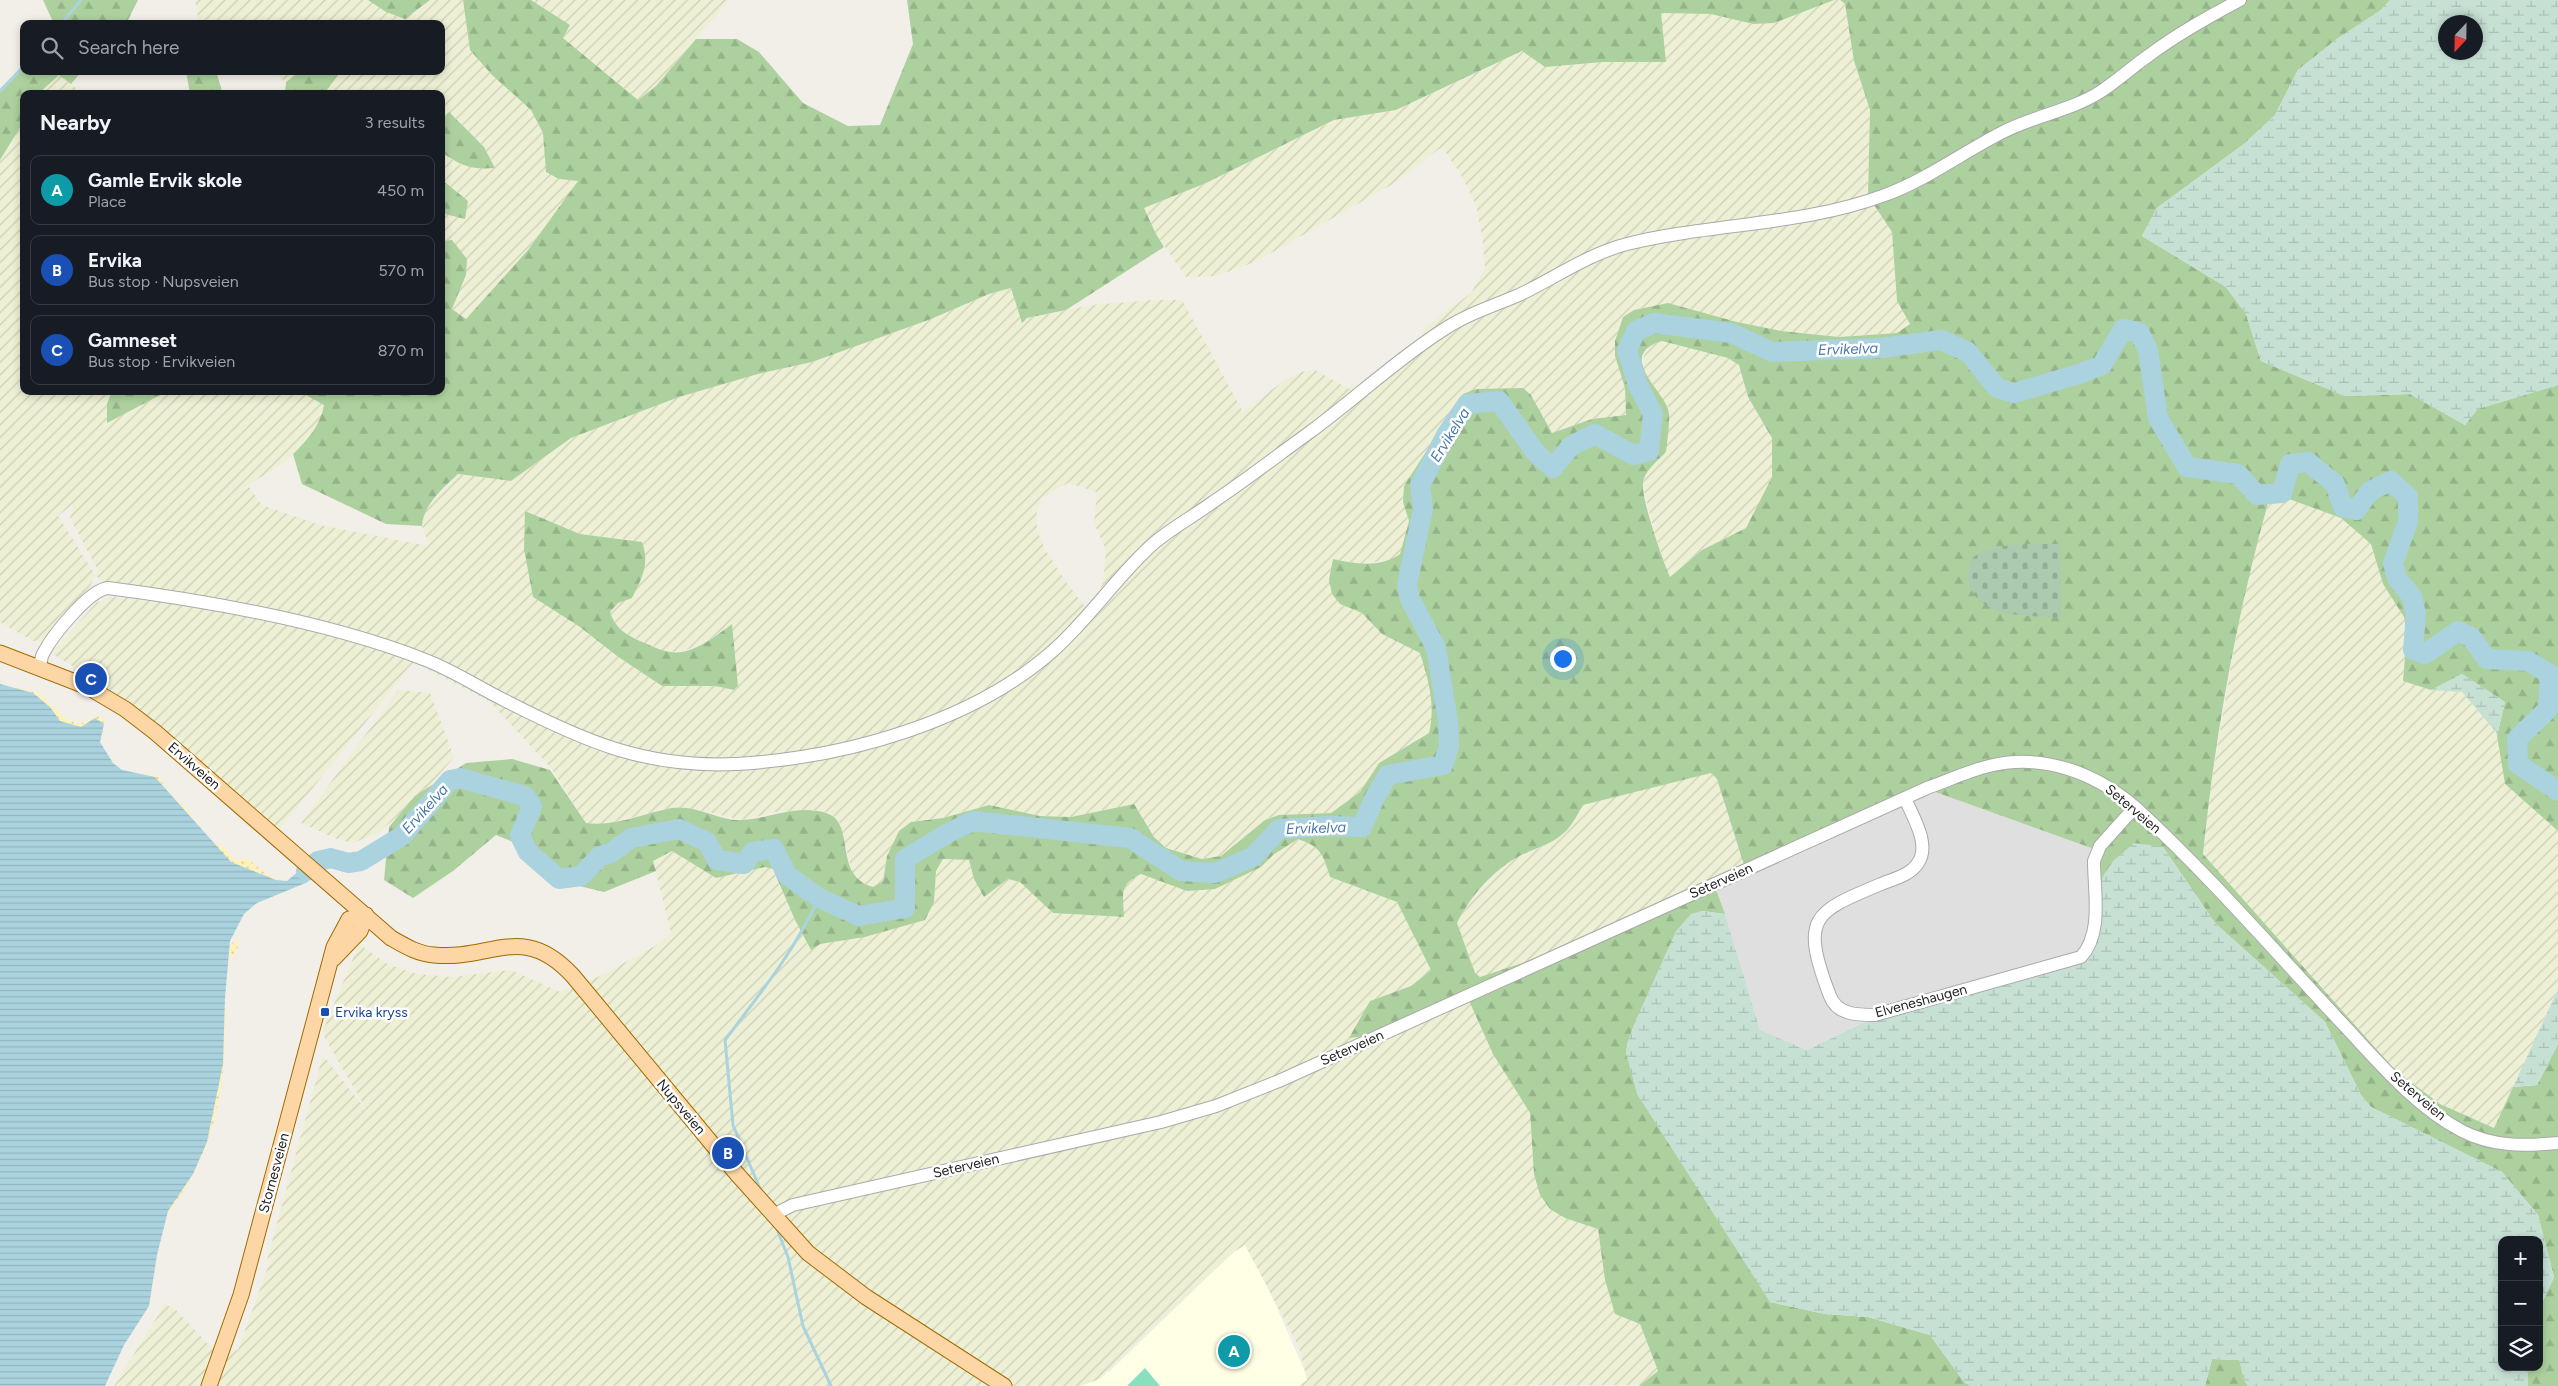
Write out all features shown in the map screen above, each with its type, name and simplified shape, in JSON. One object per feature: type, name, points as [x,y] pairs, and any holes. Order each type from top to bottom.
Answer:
[{"type":"main road","name":"Ervikveien","points":[[0,653],[88,687],[138,718],[366,915]]},
{"type":"main road","name":"Nupsveien","points":[[366,915],[391,938],[426,954],[454,954],[507,946],[529,947],[555,959],[573,976],[650,1071],[773,1215],[808,1253],[842,1280],[1004,1386]]},
{"type":"main road","name":"Stornesveien","points":[[209,1386],[241,1295],[324,983],[333,958],[360,931],[366,915]]},
{"type":"street","points":[[40,667],[43,653],[58,632],[85,603],[103,589],[108,588],[159,594],[222,606],[314,626],[399,650],[445,668],[508,702],[595,743],[642,757],[675,762],[734,764],[862,746],[917,727],[975,702],[1006,687],[1029,671],[1083,622],[1139,558],[1163,536],[1216,501],[1326,421],[1410,353],[1465,317],[1519,295],[1589,259],[1619,247],[1668,236],[1817,215],[1852,207],[1890,194],[2008,129],[2095,95],[2172,39],[2240,0]]},
{"type":"street","name":"Seterveien","points":[[773,1215],[793,1205],[1153,1124],[1240,1097],[1905,798],[1989,766],[2024,761],[2067,769],[2089,776],[2110,787],[2135,806],[2385,1068],[2420,1102],[2462,1131],[2490,1142],[2523,1146],[2558,1143]]},
{"type":"street","name":"Elveneshaugen","points":[[1905,798],[1923,844],[1918,862],[1900,876],[1835,903],[1822,914],[1815,931],[1816,945],[1832,1001],[1844,1012],[1857,1015],[1875,1015],[2081,957],[2088,949],[2095,929],[2094,861],[2100,846],[2135,806]]},
{"type":"shaded area","points":[[195,0],[368,0],[386,12],[414,14],[430,0],[463,0],[470,50],[492,75],[531,110],[543,133],[547,171],[559,179],[579,181],[528,250],[466,319],[452,309],[466,275],[452,240],[445,241],[445,211],[468,201],[445,182],[445,155],[461,165],[495,168],[484,147],[449,113],[445,116],[445,90],[327,90],[338,75],[445,75],[445,20],[199,20]]},
{"type":"shaded area","points":[[531,0],[729,0],[656,86],[638,100],[563,38],[570,25]]},
{"type":"shaded area","points":[[1834,0],[1840,0],[1845,4],[1854,61],[1870,110],[1868,196],[1892,232],[1897,301],[1911,324],[1897,333],[1839,337],[1781,331],[1737,322],[1668,303],[1634,310],[1623,317],[1615,341],[1615,356],[1625,388],[1626,415],[1592,419],[1552,433],[1531,395],[1403,502],[1409,521],[1400,554],[1393,559],[1359,565],[1333,559],[1340,604],[1362,613],[1382,634],[1420,652],[1430,683],[1433,718],[1429,733],[1379,763],[1360,792],[1331,813],[1279,815],[1265,820],[1221,856],[1202,859],[1166,848],[1154,837],[1134,804],[1071,817],[1040,816],[989,805],[943,818],[911,822],[899,831],[887,856],[883,881],[874,887],[862,884],[853,875],[839,821],[829,813],[813,810],[775,812],[742,820],[694,809],[675,807],[601,825],[586,823],[551,768],[489,701],[414,662],[276,834],[140,710],[96,680],[51,653],[96,603],[111,596],[218,609],[108,585],[95,575],[85,598],[40,642],[33,641],[0,622],[0,160],[20,128],[20,395],[110,395],[107,404],[107,423],[160,395],[307,395],[324,404],[322,416],[304,444],[282,464],[235,493],[249,487],[262,505],[320,525],[429,546],[422,526],[423,515],[429,505],[458,474],[511,481],[571,438],[679,397],[758,374],[812,362],[931,319],[989,294],[1011,288],[1027,318],[1091,305],[1154,300],[1182,300],[1243,412],[1286,379],[1300,372],[1315,370],[1349,389],[1396,363],[1416,347],[1424,328],[1471,293],[1485,268],[1476,205],[1460,173],[1444,150],[1439,149],[1393,184],[1255,262],[1216,276],[1186,277],[1156,234],[1144,208],[1206,183],[1335,120],[1397,110],[1522,51],[1545,67],[1603,62],[1665,61],[1660,13],[1711,14],[1753,24]],"holes":[[[1068,483],[1097,492],[1094,523],[1106,550],[1103,583],[1090,613],[1066,582],[1045,549],[1038,533],[1036,517],[1040,499]],[[73,504],[70,518],[99,572],[95,575],[58,516]],[[525,511],[580,534],[642,542],[618,603],[610,613],[615,625],[630,636],[666,652],[682,651],[704,644],[732,624],[738,686],[734,690],[715,686],[662,686],[617,656],[580,627]]]},
{"type":"shaded area","points":[[60,75],[78,90],[42,90]]},
{"type":"shaded area","points":[[275,75],[295,75],[286,82]]},
{"type":"shaded area","points":[[1662,341],[1729,358],[1739,365],[1748,397],[1772,438],[1772,477],[1746,528],[1702,550],[1670,578],[1655,534],[1642,483],[1645,474],[1666,452],[1669,409],[1642,369],[1644,355],[1652,344]]},
{"type":"shaded area","points":[[2274,499],[2289,499],[2341,518],[2372,544],[2383,584],[2404,617],[2407,633],[2403,681],[2462,692],[2496,732],[2505,784],[2558,831],[2558,989],[2494,1128],[2440,1104],[2395,1070],[2203,854],[2207,808],[2239,619],[2268,503]]},
{"type":"shaded area","points":[[398,690],[430,693],[454,757],[420,798],[376,834],[353,843],[337,839],[301,823]]},
{"type":"shaded area","points":[[1711,772],[1717,779],[1744,865],[1534,959],[1480,977],[1475,973],[1457,923],[1464,910],[1496,872],[1516,858],[1538,849],[1566,831],[1583,805]]},
{"type":"shaded area","points":[[1927,789],[2098,850],[2097,929],[2082,959],[1877,1016],[1807,1050],[1760,1030],[1725,914],[1712,879]]},
{"type":"shaded area","points":[[1297,839],[1313,844],[1323,855],[1330,877],[1397,902],[1431,970],[1411,986],[1370,1001],[1359,1037],[1466,993],[1493,1054],[1530,1113],[1534,1174],[1565,1218],[1598,1229],[1605,1280],[1640,1324],[1658,1371],[1642,1385],[1299,1386],[1307,1380],[1299,1347],[1245,1245],[1234,1252],[1100,1379],[1081,1386],[114,1386],[165,1304],[175,1309],[208,1344],[227,1352],[238,1350],[269,1264],[267,1260],[323,1055],[369,1114],[322,1033],[359,944],[389,965],[417,974],[452,977],[511,970],[560,992],[600,976],[655,946],[671,933],[653,861],[672,851],[716,878],[765,867],[773,869],[795,920],[811,950],[820,944],[865,937],[934,902],[936,871],[943,859],[969,860],[974,879],[1008,879],[1020,882],[1053,913],[1123,917],[1122,892],[1130,879],[1142,874],[1187,891],[1261,867],[1273,855]]},
{"type":"shaded area","points":[[1247,1239],[1311,1386],[1056,1386],[1096,1363],[1109,1372]]},
{"type":"green space","points":[[43,0],[138,0],[128,20],[52,20]]},
{"type":"green space","points":[[368,0],[430,0],[405,19],[386,12]]},
{"type":"green space","points":[[463,0],[531,0],[570,25],[563,38],[638,100],[656,86],[696,39],[737,39],[759,52],[803,103],[848,126],[880,125],[913,44],[907,0],[1834,0],[1774,23],[1753,24],[1711,14],[1661,13],[1666,62],[1603,62],[1545,67],[1522,51],[1396,110],[1334,120],[1206,183],[1144,208],[1164,247],[1066,310],[1027,318],[1022,323],[1011,288],[989,294],[931,319],[812,362],[758,374],[679,397],[571,438],[511,481],[458,474],[440,491],[430,504],[423,518],[422,526],[386,524],[302,484],[293,454],[313,432],[320,419],[324,405],[306,395],[445,395],[445,241],[452,240],[467,259],[466,275],[452,309],[466,319],[528,250],[578,181],[559,179],[546,172],[543,133],[531,110],[492,75],[470,50]]},
{"type":"green space","points":[[1840,0],[2390,0],[2381,10],[2337,39],[2298,70],[2275,115],[2244,144],[2157,208],[2142,236],[2226,287],[2246,314],[2261,361],[2345,396],[2410,394],[2465,425],[2477,409],[2558,385],[2558,831],[2505,784],[2497,736],[2505,702],[2462,674],[2431,690],[2403,681],[2407,633],[2404,617],[2383,584],[2371,544],[2341,518],[2289,499],[2274,499],[2268,503],[2246,590],[2228,677],[2220,721],[2203,854],[2395,1070],[2440,1104],[2494,1128],[2513,1087],[2537,1085],[2558,1044],[2558,1386],[2528,1386],[2528,1371],[2543,1371],[2543,1300],[2554,1277],[2538,1215],[2502,1172],[2371,1107],[2361,1095],[2325,1022],[2215,923],[2163,847],[2097,894],[2097,850],[1927,789],[1744,865],[1717,779],[1711,773],[1583,805],[1571,825],[1560,836],[1516,858],[1490,878],[1474,896],[1457,923],[1475,973],[1480,977],[1534,959],[1712,879],[1725,914],[1702,911],[1636,1020],[1628,1041],[1626,1053],[1629,1062],[1770,1302],[1825,1314],[1868,1317],[1930,1335],[1965,1383],[1972,1386],[1639,1386],[1658,1371],[1640,1324],[1615,1314],[1605,1280],[1598,1229],[1565,1218],[1550,1209],[1540,1195],[1534,1174],[1530,1113],[1493,1054],[1466,994],[1359,1037],[1349,1038],[1370,1001],[1411,986],[1431,970],[1397,902],[1330,877],[1320,852],[1312,845],[1298,839],[1273,855],[1261,867],[1215,889],[1187,891],[1141,874],[1129,882],[1124,891],[1124,917],[1053,913],[1020,882],[1008,879],[984,897],[974,879],[969,860],[943,859],[936,871],[934,902],[925,920],[865,937],[820,944],[811,950],[795,920],[773,869],[765,867],[716,878],[672,851],[653,861],[656,871],[604,892],[571,884],[530,849],[496,835],[453,871],[413,898],[384,880],[389,827],[415,796],[466,763],[512,759],[550,770],[586,823],[608,823],[681,807],[735,820],[753,819],[805,810],[826,813],[835,818],[841,827],[848,861],[853,872],[860,881],[873,887],[883,881],[887,856],[899,831],[911,822],[943,818],[989,805],[1040,816],[1071,817],[1134,804],[1154,837],[1166,848],[1202,859],[1221,856],[1265,820],[1279,815],[1331,813],[1360,792],[1379,763],[1429,733],[1432,712],[1428,682],[1420,653],[1382,634],[1362,613],[1340,604],[1332,594],[1329,580],[1333,559],[1367,564],[1384,561],[1400,554],[1409,521],[1403,502],[1404,486],[1463,394],[1476,389],[1523,388],[1531,395],[1552,433],[1592,419],[1626,415],[1625,388],[1615,356],[1615,341],[1623,317],[1634,310],[1668,303],[1737,322],[1781,331],[1839,337],[1897,333],[1910,324],[1897,301],[1892,232],[1868,196],[1870,110],[1854,61],[1845,4]],"holes":[[[1662,341],[1728,358],[1739,365],[1748,397],[1772,438],[1772,477],[1746,528],[1702,550],[1670,577],[1649,516],[1643,491],[1646,474],[1666,452],[1669,413],[1664,401],[1645,373],[1642,363],[1643,355],[1649,347]]]},
{"type":"green space","points":[[2390,0],[2558,0],[2558,385],[2478,409],[2465,425],[2410,394],[2345,396],[2261,361],[2246,314],[2226,287],[2142,236],[2157,208],[2244,144],[2275,115],[2298,70],[2337,39],[2381,10]]},
{"type":"green space","points":[[20,72],[20,75],[59,75],[42,90],[20,90],[20,128],[0,160],[0,93]]},
{"type":"green space","points":[[59,75],[79,75],[71,84]]},
{"type":"green space","points":[[187,75],[217,75],[222,90],[189,90]]},
{"type":"green space","points":[[295,75],[338,75],[327,90],[285,90],[286,82]]},
{"type":"green space","points":[[449,112],[484,147],[495,168],[472,168],[445,155],[445,116]]},
{"type":"green space","points":[[445,182],[468,201],[465,219],[445,214]]},
{"type":"green space","points":[[110,395],[160,395],[107,423],[107,404]]},
{"type":"green space","points":[[525,511],[580,534],[642,542],[645,564],[642,577],[632,598],[618,603],[610,612],[612,618],[625,633],[662,650],[674,652],[683,652],[701,645],[732,624],[738,686],[734,690],[715,686],[662,686],[617,656],[580,627],[533,597],[524,549]]},
{"type":"green space","points":[[2060,544],[2061,617],[2019,615],[1991,608],[1980,601],[1972,591],[1968,578],[1968,567],[1970,561],[1981,552],[2003,546]]},
{"type":"green space","points":[[2462,674],[2505,702],[2497,736],[2496,732],[2462,692],[2431,690]]},
{"type":"green space","points":[[2134,843],[2163,847],[2215,923],[2325,1022],[2361,1095],[2371,1107],[2502,1172],[2538,1215],[2554,1277],[2543,1300],[2543,1236],[2498,1236],[2498,1371],[2528,1371],[2528,1386],[2248,1386],[2244,1380],[2239,1360],[2212,1359],[2205,1386],[1972,1386],[1965,1383],[1930,1335],[1868,1317],[1825,1314],[1770,1302],[1637,1094],[1626,1053],[1628,1041],[1636,1020],[1676,931],[1691,914],[1702,911],[1725,914],[1760,1030],[1807,1050],[1877,1016],[2082,959],[2103,876],[2113,861]]},
{"type":"green space","points":[[2558,989],[2558,1044],[2537,1085],[2513,1087]]},
{"type":"green space","points":[[2212,1359],[2240,1360],[2244,1380],[2248,1386],[2205,1386]]},
{"type":"green space","points":[[1145,1368],[1160,1386],[1127,1386]]},
{"type":"sand","points":[[0,685],[24,689],[38,694],[71,721],[78,723],[86,722],[95,716],[102,717],[105,723],[103,732],[99,737],[74,731]]},
{"type":"sand","points":[[145,774],[151,774],[160,778],[169,794],[186,808],[207,838],[226,849],[235,861],[248,859],[265,873],[283,882],[235,871],[146,779]]},
{"type":"sand","points":[[235,941],[239,942],[235,956],[229,957],[230,945]]},
{"type":"sand","points":[[219,1001],[225,1004],[225,1034],[221,1089],[215,1115],[208,1141],[197,1166],[167,1215]]},
{"type":"water","points":[[0,684],[33,693],[50,707],[60,721],[81,727],[95,718],[104,724],[100,742],[113,763],[122,770],[155,777],[231,862],[276,880],[287,881],[302,868],[310,875],[308,882],[257,903],[244,914],[230,941],[225,998],[223,1064],[207,1142],[193,1174],[168,1211],[157,1255],[149,1306],[124,1345],[105,1386],[0,1386]]},
{"type":"waterway","points":[[64,20],[81,0]]},
{"type":"waterway","points":[[0,91],[20,70]]},
{"type":"waterway","name":"Ervikelva","points":[[306,871],[318,861],[331,858],[348,863],[361,861],[402,836],[450,780],[460,778],[525,796],[532,806],[520,836],[528,852],[559,879],[581,876],[600,856],[611,853],[631,838],[679,829],[707,842],[717,860],[744,864],[753,852],[774,849],[787,875],[819,898],[859,916],[905,908],[905,859],[948,833],[973,821],[1130,838],[1181,871],[1215,873],[1253,857],[1279,829],[1328,826],[1362,827],[1375,797],[1388,775],[1443,765],[1449,746],[1448,721],[1436,648],[1410,599],[1407,585],[1423,509],[1420,485],[1446,435],[1467,404],[1499,401],[1536,453],[1553,468],[1571,446],[1595,434],[1633,455],[1649,451],[1653,414],[1638,385],[1627,350],[1636,331],[1654,323],[1731,333],[1772,352],[1881,348],[1941,340],[1968,352],[1997,388],[2014,393],[2079,374],[2102,365],[2123,329],[2139,332],[2148,350],[2158,418],[2187,467],[2238,474],[2257,495],[2282,493],[2290,464],[2308,462],[2335,484],[2343,507],[2356,510],[2370,491],[2391,481],[2408,497],[2408,522],[2393,563],[2397,578],[2412,597],[2416,614],[2413,650],[2425,654],[2458,631],[2471,637],[2487,659],[2528,661],[2550,674],[2548,709],[2517,739],[2518,764],[2558,791]]},
{"type":"waterway","points":[[761,1191],[733,1125],[725,1040],[788,954],[819,898]]},
{"type":"waterway","points":[[776,1227],[788,1257],[803,1326],[831,1386]]},
{"type":"place","name":"Gamneset","points":[[91,679]]},
{"type":"place","name":"Ervika kryss","points":[[325,1012]]},
{"type":"place","name":"Ervika","points":[[728,1153]]},
{"type":"place","name":"Gamle Ervik skole","points":[[1234,1351]]}]
